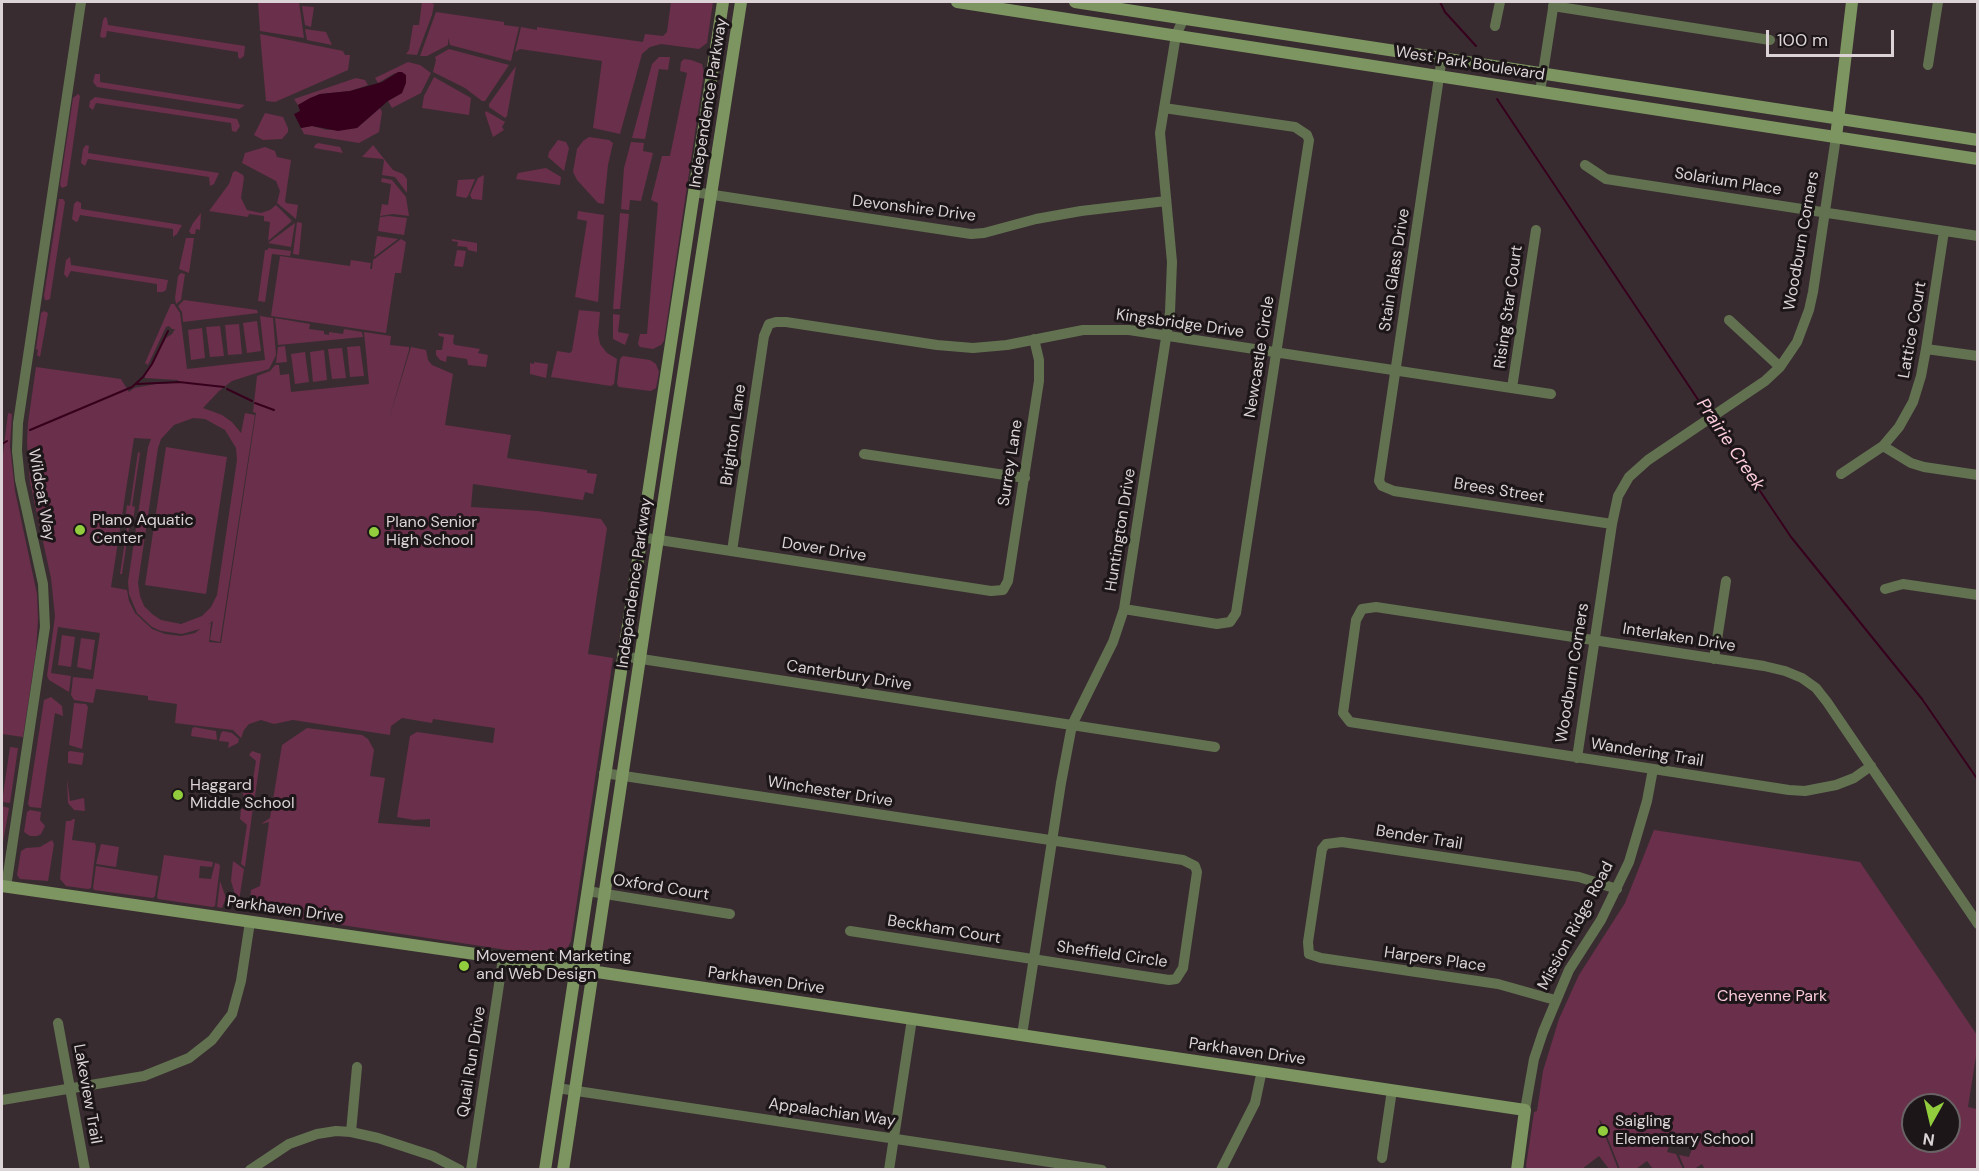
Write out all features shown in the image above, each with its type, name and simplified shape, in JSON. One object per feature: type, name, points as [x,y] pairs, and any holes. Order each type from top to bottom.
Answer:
[{"type":"main road","name":"Independence Parkway","points":[[545,1170],[723,2]]},
{"type":"main road","name":"Independence Parkway","points":[[563,1170],[741,2]]},
{"type":"main road","name":"West Park Boulevard","points":[[957,2],[1977,159]]},
{"type":"main road","name":"West Park Boulevard","points":[[1075,2],[1840,117],[1977,140]]},
{"type":"main road","name":"Woodburn Corners","points":[[1836,137],[1852,2]]},
{"type":"main road","points":[[714,57],[732,60]]},
{"type":"main road","name":"Parkhaven Drive","points":[[4,886],[1525,1110]]},
{"type":"main road","name":"Mission Ridge Road","points":[[1517,1170],[1525,1110]]},
{"type":"street","name":"Wildcat Way","points":[[4,886],[45,627],[43,584],[20,480],[17,451],[18,423],[81,2]]},
{"type":"street","points":[[1495,26],[1500,2]]},
{"type":"street","points":[[1928,65],[1938,2]]},
{"type":"street","points":[[1540,92],[1553,4],[1770,40]]},
{"type":"street","name":"Huntington Drive","points":[[1022,1035],[1072,725],[1113,642],[1124,609],[1166,335],[1172,275],[1160,133],[1176,35],[1184,18]]},
{"type":"street","name":"Stain Glass Drive","points":[[1382,486],[1379,475],[1442,57]]},
{"type":"street","name":"Newcastle Circle","points":[[1124,609],[1217,624],[1234,619],[1309,140],[1307,135],[1295,127],[1164,108]]},
{"type":"street","name":"Woodburn Corners","points":[[1577,758],[1618,496],[1629,477],[1648,460],[1766,381],[1780,367],[1797,342],[1809,310],[1836,137]]},
{"type":"street","name":"Solarium Place","points":[[1585,165],[1606,179],[1977,236]]},
{"type":"street","name":"Devonshire Drive","points":[[694,192],[971,234],[1081,211],[1166,201]]},
{"type":"street","name":"Rising Star Court","points":[[1512,388],[1536,230]]},
{"type":"street","name":"Lattice Court","points":[[1841,474],[1883,446],[1899,427],[1913,402],[1926,349],[1944,231]]},
{"type":"street","points":[[1729,320],[1780,367]]},
{"type":"street","name":"Kingsbridge Drive","points":[[769,324],[786,322],[937,345],[973,348],[1007,345],[1083,330],[1107,329],[1166,335],[1551,394]]},
{"type":"street","name":"Brighton Lane","points":[[732,551],[764,336],[769,324]]},
{"type":"street","name":"Surrey Lane","points":[[1003,590],[1008,581],[1039,381],[1039,360],[1034,339]]},
{"type":"street","points":[[1926,349],[1977,356]]},
{"type":"street","points":[[1883,446],[1911,463],[1977,475]]},
{"type":"street","points":[[864,454],[1025,478]]},
{"type":"street","name":"Brees Street","points":[[1382,486],[1394,491],[1612,524]]},
{"type":"street","name":"Dover Drive","points":[[640,537],[991,591],[1003,590]]},
{"type":"street","points":[[1714,658],[1726,580]]},
{"type":"street","points":[[1885,589],[1903,584],[1977,595]]},
{"type":"street","name":"Interlaken Drive","points":[[1345,718],[1344,707],[1356,620],[1362,609],[1376,608],[1714,658],[1785,671],[1802,678],[1816,688],[1827,702],[1977,924]]},
{"type":"street","name":"Canterbury Drive","points":[[622,656],[1215,747]]},
{"type":"street","name":"Wandering Trail","points":[[1345,718],[1359,724],[1805,791],[1836,785],[1854,778],[1871,766]]},
{"type":"street","name":"Mission Ridge Road","points":[[1525,1110],[1534,1059],[1555,1000],[1569,970],[1601,920],[1629,862],[1639,833],[1653,769]]},
{"type":"street","name":"Winchester Drive","points":[[604,773],[1052,841]]},
{"type":"street","name":"Sheffield Circle","points":[[1034,959],[1163,979],[1176,978],[1182,968],[1197,880],[1195,866],[1190,862],[1052,841]]},
{"type":"street","name":"Bender Trail","points":[[1309,954],[1307,949],[1320,856],[1326,844],[1333,842],[1579,877],[1617,889]]},
{"type":"street","name":"Oxford Court","points":[[587,891],[730,914]]},
{"type":"street","points":[[2,1100],[144,1076],[189,1058],[212,1040],[232,1014],[241,981],[250,922]]},
{"type":"street","name":"Beckham Court","points":[[850,931],[1034,959]]},
{"type":"street","name":"Harpers Place","points":[[1309,954],[1321,958],[1498,984],[1555,1000]]},
{"type":"street","name":"Quail Run Drive","points":[[471,1170],[503,958]]},
{"type":"street","points":[[889,1170],[912,1019]]},
{"type":"street","name":"Lakeview Trail","points":[[58,1023],[85,1170]]},
{"type":"street","points":[[351,1132],[357,1067]]},
{"type":"street","points":[[1221,1170],[1255,1103],[1262,1070]]},
{"type":"street","name":"Appalachian Way","points":[[557,1088],[1102,1170]]},
{"type":"street","points":[[1382,1158],[1392,1090]]},
{"type":"street","points":[[250,1170],[289,1144],[303,1138],[336,1131],[378,1138],[433,1156],[460,1170]]},
{"type":"green space","points":[[258,2],[299,2],[304,38],[260,31]]},
{"type":"green space","points":[[422,2],[434,4],[432,15],[417,55],[406,54],[409,50],[413,25],[419,25]]},
{"type":"green space","points":[[671,2],[713,2],[707,43],[699,49],[661,44],[650,47],[642,54],[620,134],[593,128],[602,61],[520,49],[515,52],[521,27],[537,30],[537,27],[643,42],[645,34],[663,36],[667,32]]},
{"type":"green space","points":[[302,6],[314,7],[311,27],[305,25]]},
{"type":"green space","points":[[436,12],[504,22],[504,25],[519,27],[511,61],[450,45],[448,38],[448,45],[427,56],[420,56]]},
{"type":"green space","points":[[105,17],[108,25],[245,46],[244,56],[240,59],[238,52],[107,31],[106,37],[102,38],[100,36]]},
{"type":"green space","points":[[305,29],[326,32],[332,45],[307,40]]},
{"type":"green space","points":[[260,34],[343,51],[345,55],[350,55],[348,70],[275,102],[266,101]]},
{"type":"green space","points":[[449,49],[509,65],[485,101],[433,72],[435,57]]},
{"type":"green space","points":[[659,57],[670,57],[668,70],[659,69],[645,139],[632,138],[652,64]]},
{"type":"green space","points":[[684,59],[702,64],[704,72],[664,341],[653,349],[640,347],[638,344],[640,334],[647,334],[658,203],[651,200],[662,156],[670,156],[687,73],[680,71],[681,62]]},
{"type":"green space","points":[[408,62],[420,65],[431,73],[421,93],[392,108],[388,101],[402,93],[395,73],[378,83],[375,78]]},
{"type":"green space","points":[[516,66],[505,118],[489,107],[489,104]]},
{"type":"green space","points":[[95,74],[100,74],[100,82],[245,105],[239,109],[97,87],[93,82]]},
{"type":"green space","points":[[434,77],[471,98],[469,115],[422,108],[424,96]]},
{"type":"green space","points":[[356,78],[365,80],[368,85],[350,91],[320,94],[298,105],[294,99]]},
{"type":"green space","points":[[78,94],[80,96],[67,186],[62,188],[60,185],[73,98]]},
{"type":"green space","points":[[95,97],[237,119],[240,126],[236,132],[232,131],[231,123],[96,103],[93,110],[89,107],[90,101]]},
{"type":"green space","points":[[380,108],[382,112],[379,132],[359,143],[304,134],[301,128],[312,126],[327,130],[357,128]]},
{"type":"green space","points":[[486,111],[505,122],[502,127],[504,130],[493,137],[485,113]]},
{"type":"green space","points":[[265,113],[283,117],[288,132],[282,139],[263,140],[254,135]]},
{"type":"green space","points":[[589,137],[609,140],[613,143],[604,204],[598,203],[577,180],[573,172],[577,149]]},
{"type":"green space","points":[[558,140],[566,142],[569,148],[564,171],[548,157]]},
{"type":"green space","points":[[631,142],[644,143],[643,151],[653,153],[641,201],[630,200],[629,210],[621,209],[624,168]]},
{"type":"green space","points":[[318,143],[340,147],[343,153],[314,148]]},
{"type":"green space","points":[[86,145],[89,146],[88,153],[219,173],[214,184],[210,186],[209,177],[88,159],[85,166],[81,163],[83,149]]},
{"type":"green space","points":[[373,145],[393,170],[403,174],[407,179],[407,193],[395,177],[382,175],[383,159],[362,157]]},
{"type":"green space","points":[[265,147],[275,151],[277,157],[291,160],[285,201],[298,205],[296,219],[277,203],[280,191],[276,181],[242,163],[245,153]]},
{"type":"green space","points":[[546,168],[561,177],[560,185],[516,179],[518,173]]},
{"type":"green space","points":[[236,171],[244,178],[241,198],[247,210],[261,213],[276,205],[292,221],[268,241],[270,222],[264,221],[264,216],[249,214],[248,217],[209,211],[229,184],[233,172]]},
{"type":"green space","points":[[484,175],[482,200],[472,199],[470,195],[478,178]]},
{"type":"green space","points":[[382,178],[392,180],[406,197],[409,216],[393,214],[380,216],[382,204],[388,205],[391,184],[381,182]]},
{"type":"green space","points":[[475,179],[466,198],[456,196],[458,180]]},
{"type":"green space","points":[[59,199],[65,202],[50,299],[45,300],[44,296]]},
{"type":"green space","points":[[77,201],[81,203],[81,209],[182,225],[173,237],[173,229],[80,215],[76,222],[72,219],[74,204]]},
{"type":"green space","points":[[578,211],[604,215],[598,302],[575,297],[587,221],[577,219]]},
{"type":"green space","points":[[201,213],[200,230],[196,229],[195,234],[191,234],[189,231]]},
{"type":"green space","points":[[620,213],[629,214],[620,309],[613,309]]},
{"type":"green space","points":[[380,217],[407,218],[404,235],[378,231]]},
{"type":"green space","points":[[297,222],[302,223],[299,255],[293,254]]},
{"type":"green space","points":[[295,223],[291,247],[268,243]]},
{"type":"green space","points":[[377,236],[398,239],[374,257]]},
{"type":"green space","points":[[186,238],[194,238],[189,273],[179,269]]},
{"type":"green space","points":[[401,239],[406,242],[401,273],[395,273],[386,333],[271,316],[280,256],[350,266],[351,260],[371,263],[370,269],[372,269],[373,260]]},
{"type":"green space","points":[[452,239],[477,243],[477,252],[468,250],[467,247],[458,246],[457,248],[458,242]]},
{"type":"green space","points":[[268,248],[291,251],[290,256],[272,254],[265,302],[258,301],[265,250]]},
{"type":"green space","points":[[457,250],[466,251],[463,267],[454,266]]},
{"type":"green space","points":[[70,257],[71,265],[168,280],[166,290],[157,292],[157,284],[71,271],[67,278],[64,274],[66,260]]},
{"type":"green space","points":[[181,273],[185,274],[181,300],[176,304],[178,276]]},
{"type":"green space","points":[[184,300],[257,310],[258,313],[183,322],[182,312],[178,306]]},
{"type":"green space","points":[[171,304],[174,304],[180,313],[187,369],[265,360],[260,316],[273,318],[276,355],[269,369],[232,381],[203,408],[222,415],[241,433],[245,413],[255,415],[220,642],[210,640],[213,621],[207,625],[211,623],[209,642],[221,643],[256,413],[253,412],[257,376],[270,371],[275,365],[279,365],[280,375],[289,374],[291,392],[369,384],[364,332],[391,336],[390,345],[409,347],[409,350],[389,419],[411,347],[426,350],[428,360],[432,365],[453,374],[445,425],[511,435],[507,458],[587,470],[587,473],[597,474],[593,494],[585,492],[583,500],[473,484],[471,507],[538,511],[601,519],[607,528],[588,654],[613,658],[571,941],[568,947],[560,951],[534,954],[249,911],[251,890],[260,886],[269,822],[261,824],[270,818],[282,745],[307,728],[362,735],[368,739],[374,750],[370,776],[385,778],[378,823],[430,827],[430,819],[414,820],[397,817],[410,736],[417,732],[493,743],[495,728],[433,719],[432,723],[402,718],[391,726],[390,735],[293,720],[274,724],[261,720],[249,724],[241,738],[233,730],[175,723],[177,704],[148,700],[148,696],[96,689],[93,703],[74,700],[71,695],[73,677],[93,679],[100,633],[58,627],[51,673],[71,676],[69,692],[49,680],[47,676],[55,616],[51,578],[30,482],[27,442],[36,367],[121,379],[129,392],[134,388],[178,383],[178,380],[145,378],[166,338],[175,329],[166,327],[148,365],[145,363]],"holes":[[[193,418],[205,419],[225,430],[236,448],[237,460],[217,595],[211,607],[202,616],[181,624],[161,620],[152,614],[144,606],[138,583],[158,448],[161,439],[174,425]],[[134,438],[151,439],[128,582],[129,594],[137,613],[152,627],[161,631],[182,634],[200,629],[195,633],[181,636],[165,634],[152,629],[135,613],[127,590],[111,587]]]},
{"type":"green space","points":[[579,310],[600,312],[598,334],[600,344],[607,353],[617,359],[614,384],[611,386],[551,377],[557,351],[570,353],[572,351]]},
{"type":"green space","points":[[44,311],[48,313],[40,357],[36,349],[41,313]]},
{"type":"green space","points":[[613,314],[620,315],[618,332],[629,334],[625,345],[613,339]]},
{"type":"green space","points":[[275,318],[310,324],[309,329],[324,331],[324,334],[329,335],[329,332],[343,334],[344,329],[362,332],[363,337],[278,345]]},
{"type":"green space","points":[[257,321],[261,351],[247,353],[243,323]]},
{"type":"green space","points":[[239,324],[242,354],[228,355],[225,325]]},
{"type":"green space","points":[[220,326],[224,356],[210,357],[206,327]]},
{"type":"green space","points":[[202,328],[205,358],[191,360],[188,330]]},
{"type":"green space","points":[[438,333],[454,335],[455,345],[480,349],[478,353],[488,355],[486,367],[468,365],[467,359],[447,356],[446,362],[440,360],[436,355],[436,350],[442,350],[444,337],[439,336]]},
{"type":"green space","points":[[285,346],[287,362],[276,363],[278,347]]},
{"type":"green space","points":[[360,346],[364,376],[350,377],[347,347]]},
{"type":"green space","points":[[342,348],[346,378],[332,379],[328,349]]},
{"type":"green space","points":[[324,350],[327,380],[313,382],[310,352]]},
{"type":"green space","points":[[305,352],[309,382],[295,384],[291,354]]},
{"type":"green space","points":[[623,356],[650,360],[656,364],[659,372],[656,388],[651,391],[619,387],[617,384],[620,359]]},
{"type":"green space","points":[[534,362],[548,364],[546,378],[530,374],[530,363],[534,364]]},
{"type":"green space","points":[[8,413],[12,414],[10,446],[15,491],[37,594],[36,651],[23,737],[2,734],[2,462]]},
{"type":"green space","points":[[166,447],[227,457],[206,594],[145,585]]},
{"type":"green space","points":[[138,452],[140,453],[132,506],[135,507],[133,521],[130,521],[122,574],[120,574],[128,521],[125,520],[127,505],[130,506]]},
{"type":"green space","points":[[62,635],[75,637],[71,667],[58,665]]},
{"type":"green space","points":[[81,638],[95,640],[91,670],[77,667]]},
{"type":"green space","points":[[51,697],[62,706],[63,716],[55,713],[41,808],[30,807],[28,804],[44,700]]},
{"type":"green space","points":[[74,703],[86,704],[88,707],[82,749],[69,745]]},
{"type":"green space","points":[[194,727],[216,731],[217,740],[191,736]]},
{"type":"green space","points":[[223,731],[232,733],[239,739],[238,743],[228,748],[229,742],[219,741]]},
{"type":"green space","points":[[10,747],[18,748],[10,803],[2,802]]},
{"type":"green space","points":[[252,751],[261,754],[254,803],[245,801],[243,797],[244,787],[251,792],[256,761],[249,755]]},
{"type":"green space","points":[[68,752],[84,753],[82,765],[68,763]]},
{"type":"green space","points":[[67,779],[70,801],[84,798],[85,811],[74,810],[68,803]]},
{"type":"green space","points":[[2,806],[9,808],[3,842],[2,842]]},
{"type":"green space","points":[[244,806],[253,807],[245,867],[241,864],[247,825],[240,819],[241,809]]},
{"type":"green space","points":[[30,810],[41,812],[40,820],[45,826],[41,834],[37,836],[30,836],[24,832],[27,812]]},
{"type":"green space","points":[[75,819],[72,840],[95,843],[96,847],[91,888],[88,889],[66,886],[60,879],[66,821]]},
{"type":"green space","name":"Cheyenne Park","points":[[1654,830],[1860,862],[1977,1035],[1977,1050],[1968,1107],[1977,1109],[1977,1169],[1705,1170],[1702,1164],[1694,1169],[1685,1169],[1679,1155],[1689,1157],[1694,1144],[1672,1137],[1667,1152],[1676,1154],[1683,1169],[1653,1169],[1647,1161],[1636,1169],[1620,1169],[1599,1120],[1618,1169],[1609,1169],[1599,1156],[1582,1169],[1527,1169],[1534,1112],[1537,1111],[1543,1071],[1559,1019],[1579,975],[1625,903]]},
{"type":"green space","points":[[52,840],[54,844],[48,881],[20,879],[17,875],[21,851],[26,848],[40,847]]},
{"type":"green space","points":[[101,844],[119,847],[116,867],[96,864]]},
{"type":"green space","points":[[164,855],[213,862],[212,867],[200,866],[199,878],[211,879],[215,863],[219,864],[215,906],[158,899]]},
{"type":"green space","points":[[233,861],[244,869],[238,907],[235,905],[236,898],[231,881]]},
{"type":"green space","points":[[96,866],[158,876],[155,896],[153,898],[94,890]]},
{"type":"green space","points":[[220,881],[226,898],[222,908],[217,907]]},
{"type":"shaded area","points":[[398,72],[406,75],[402,93],[388,101],[357,128],[338,131],[312,126],[301,128],[294,114],[300,111],[298,105],[310,98],[320,94],[350,91],[382,82]]},
{"type":"waterway","name":"Prairie Creek","points":[[1440,2],[1445,12],[1476,46]]},
{"type":"waterway","name":"Prairie Creek","points":[[1497,99],[1709,416]]},
{"type":"waterway","points":[[30,430],[132,387],[152,364],[168,331]]},
{"type":"waterway","points":[[137,384],[179,382],[224,387]]},
{"type":"waterway","points":[[227,389],[252,401]]},
{"type":"waterway","points":[[255,403],[274,410]]},
{"type":"waterway","name":"Prairie Creek","points":[[1713,421],[1791,537],[1922,699],[1978,780]]},
{"type":"waterway","points":[[2,444],[7,441]]},
{"type":"place","name":"Plano Aquatic Center","points":[[80,530]]},
{"type":"place","name":"Plano Senior High School","points":[[374,532]]},
{"type":"place","name":"Haggard Middle School","points":[[178,795]]},
{"type":"place","name":"Movement Marketing and Web Design","points":[[464,966]]},
{"type":"place","name":"Saigling Elementary School","points":[[1603,1131]]}]
